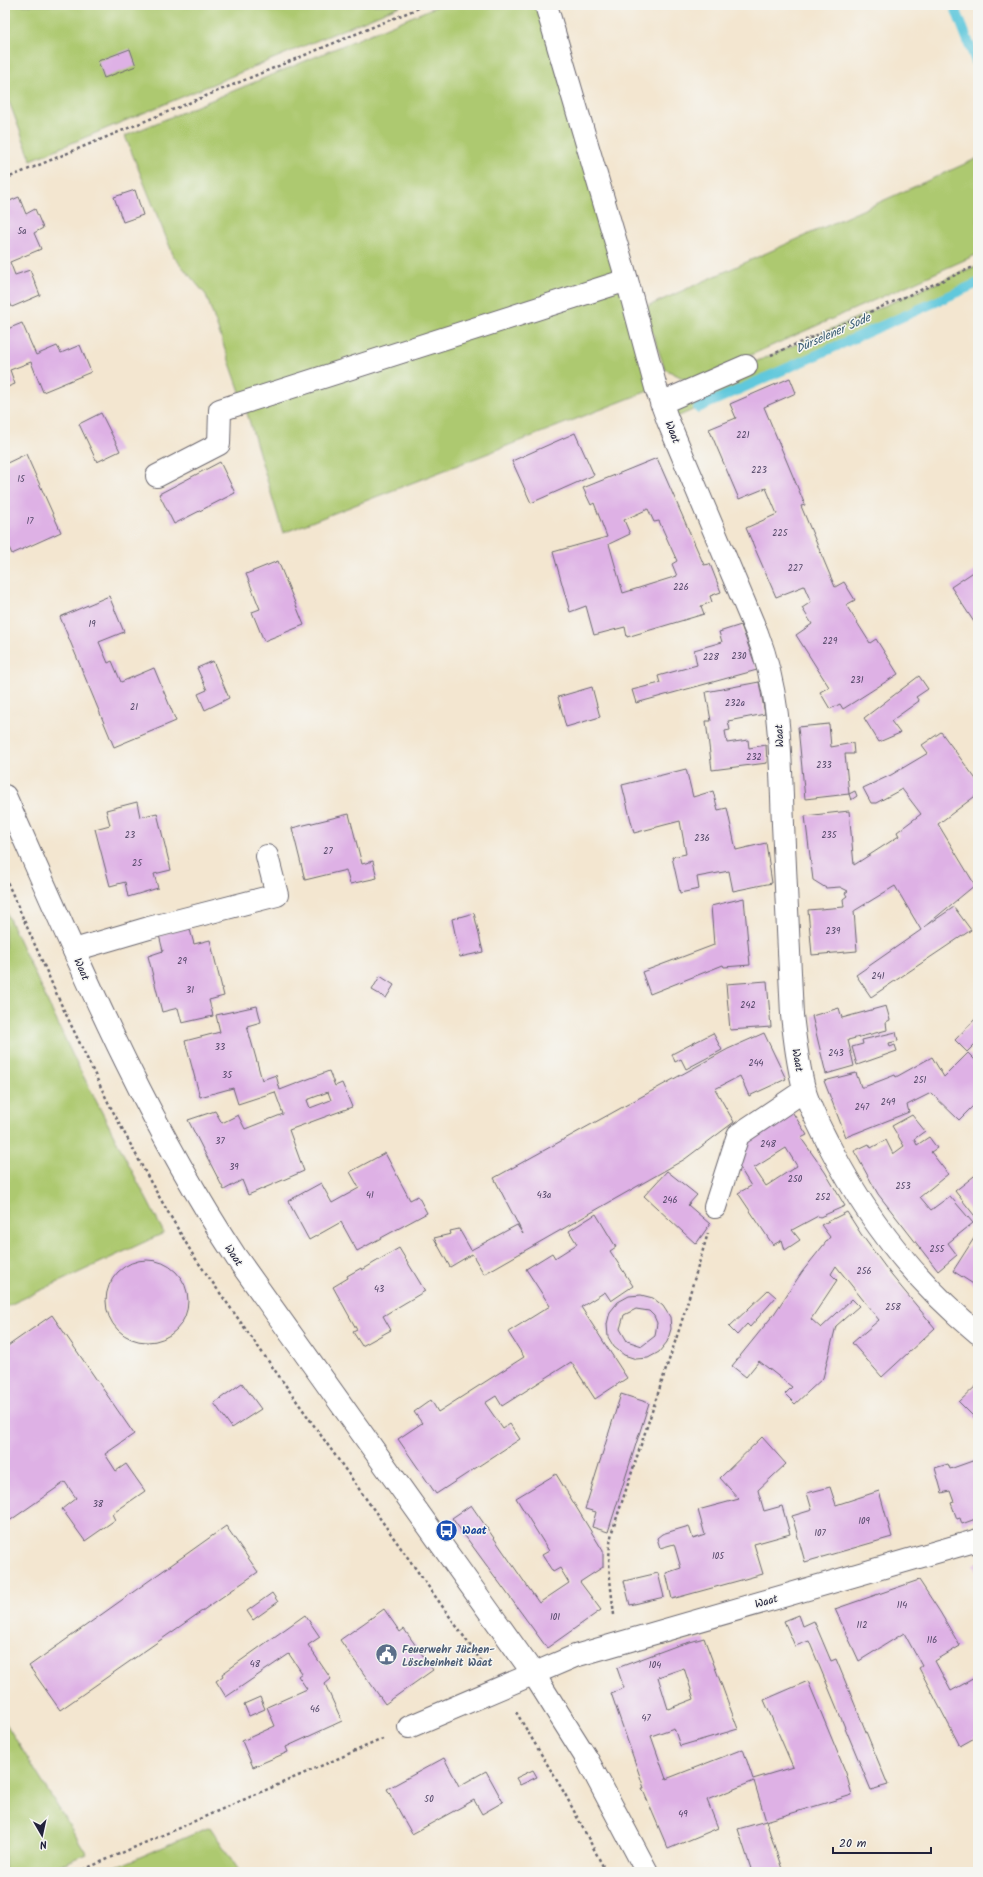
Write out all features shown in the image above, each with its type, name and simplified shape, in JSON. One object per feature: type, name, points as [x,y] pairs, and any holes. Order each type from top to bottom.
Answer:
[{"type":"street","name":"Waat","points":[[546,5],[627,280],[661,403],[757,633],[767,659],[774,686],[779,735],[792,1014],[796,1052],[805,1090],[813,1111],[836,1159],[879,1230],[918,1275],[978,1333]]},
{"type":"street","points":[[157,476],[219,444],[220,410],[627,280]]},
{"type":"street","points":[[661,403],[746,366]]},
{"type":"street","name":"Waat","points":[[5,796],[139,1090],[175,1160],[211,1219],[325,1383],[533,1673],[588,1759],[647,1872]]},
{"type":"street","points":[[74,950],[150,928],[277,895],[267,856]]},
{"type":"street","points":[[715,1207],[738,1135],[805,1090]]},
{"type":"street","name":"Waat","points":[[409,1727],[499,1687],[575,1656],[978,1540]]},
{"type":"path","points":[[5,179],[426,5]]},
{"type":"path","points":[[746,366],[978,265]]},
{"type":"path","points":[[618,1643],[608,1569],[612,1532],[680,1327],[715,1207]]},
{"type":"path","points":[[499,1687],[548,1765],[606,1872]]},
{"type":"path","points":[[78,1872],[409,1727]]},
{"type":"green space","points":[[5,5],[402,5],[31,160],[5,91]]},
{"type":"green space","points":[[440,5],[537,5],[656,388],[283,533],[244,403],[206,295],[174,257],[125,136]]},
{"type":"green space","points":[[978,158],[978,254],[690,382],[665,369],[644,308]]},
{"type":"green space","points":[[978,265],[978,283],[668,421],[661,403]]},
{"type":"green space","points":[[5,910],[72,1054],[164,1233],[5,1307]]},
{"type":"green space","points":[[5,1722],[87,1854],[44,1872],[5,1872]]},
{"type":"green space","points":[[210,1827],[240,1872],[105,1872]]},
{"type":"building","points":[[130,49],[136,66],[104,78],[98,61]]},
{"type":"building","points":[[135,190],[143,215],[123,222],[114,197]]},
{"type":"building","points":[[19,197],[26,214],[35,209],[43,228],[34,233],[41,249],[10,262],[15,275],[30,270],[40,295],[12,307],[5,292],[5,203]]},
{"type":"building","points":[[22,323],[36,355],[57,346],[61,353],[80,345],[91,372],[43,392],[31,362],[10,370],[15,384],[5,388],[5,330]]},
{"type":"building","points":[[790,378],[796,393],[764,407],[805,505],[801,506],[835,587],[844,582],[855,600],[846,605],[870,643],[876,639],[898,674],[843,709],[840,704],[830,709],[820,692],[829,687],[796,635],[812,624],[802,608],[811,602],[804,586],[776,597],[746,528],[777,514],[766,488],[739,499],[709,429],[736,418],[730,404]]},
{"type":"building","points":[[101,413],[120,451],[97,462],[79,424]]},
{"type":"building","points":[[575,433],[594,475],[531,503],[512,461]]},
{"type":"building","points":[[26,454],[61,532],[12,554],[5,539],[5,464]]},
{"type":"building","points":[[657,458],[704,565],[710,564],[721,592],[710,596],[712,602],[701,606],[704,614],[627,637],[625,627],[594,635],[586,606],[570,612],[553,552],[607,537],[594,503],[591,505],[583,488]],"holes":[[[648,509],[654,522],[659,521],[677,561],[672,564],[677,576],[623,593],[609,544],[630,534],[624,520]]]},
{"type":"building","points":[[220,462],[235,493],[174,524],[159,494]]},
{"type":"building","points":[[278,561],[304,625],[264,641],[252,612],[260,609],[246,574]]},
{"type":"building","points":[[978,569],[978,620],[974,622],[951,587]]},
{"type":"building","points":[[109,596],[124,632],[99,642],[108,663],[112,661],[121,682],[154,668],[176,721],[114,747],[60,617]]},
{"type":"building","points":[[741,625],[757,670],[636,703],[632,690],[660,683],[658,676],[697,665],[694,650],[722,642],[719,632]]},
{"type":"building","points":[[213,661],[229,698],[205,710],[198,694],[207,690],[197,668]]},
{"type":"building","points":[[919,676],[928,689],[916,697],[919,701],[891,721],[900,733],[879,742],[864,718]]},
{"type":"building","points":[[759,682],[765,714],[728,721],[730,730],[725,731],[727,743],[748,740],[749,748],[766,745],[767,763],[712,770],[706,721],[711,721],[706,692]]},
{"type":"building","points":[[592,687],[600,717],[566,727],[558,697]]},
{"type":"building","points":[[829,724],[831,747],[853,743],[854,754],[845,754],[849,794],[805,799],[798,727]]},
{"type":"building","points":[[941,732],[978,782],[978,794],[938,824],[975,885],[923,928],[954,907],[971,930],[871,997],[856,975],[921,930],[895,886],[854,911],[857,951],[812,955],[808,910],[844,907],[843,899],[847,896],[845,893],[848,891],[840,887],[826,888],[813,880],[805,816],[849,811],[854,865],[899,836],[897,832],[921,814],[902,789],[876,803],[871,803],[863,788],[891,775],[928,753],[922,745]]},
{"type":"building","points":[[686,769],[693,797],[713,791],[718,810],[727,808],[736,850],[766,843],[772,883],[733,891],[729,871],[697,877],[699,889],[680,893],[672,857],[686,854],[680,821],[634,833],[622,785]]},
{"type":"building","points":[[855,791],[857,796],[851,800],[849,794]]},
{"type":"building","points":[[137,802],[140,817],[157,813],[171,870],[154,874],[158,888],[128,897],[125,882],[110,886],[95,829],[110,825],[106,810]]},
{"type":"building","points":[[349,814],[362,864],[373,861],[377,878],[350,884],[346,870],[305,880],[292,828]]},
{"type":"building","points":[[744,898],[750,965],[724,967],[723,965],[650,994],[642,972],[714,945],[711,906]]},
{"type":"building","points":[[474,913],[483,952],[460,957],[452,919]]},
{"type":"building","points":[[189,926],[194,944],[210,940],[224,996],[209,1000],[213,1016],[182,1023],[178,1008],[162,1012],[148,956],[163,951],[159,935]]},
{"type":"building","points":[[380,976],[394,985],[386,998],[372,990]]},
{"type":"building","points":[[767,981],[771,1027],[730,1030],[726,984]]},
{"type":"building","points":[[257,1006],[261,1022],[247,1026],[262,1080],[276,1075],[280,1090],[329,1071],[335,1086],[342,1083],[352,1107],[289,1130],[304,1171],[248,1195],[242,1180],[224,1190],[188,1120],[215,1111],[222,1123],[238,1115],[245,1129],[283,1114],[275,1092],[238,1104],[233,1088],[200,1097],[185,1041],[220,1032],[216,1015]],"holes":[[[328,1092],[331,1100],[310,1108],[307,1100]]]},
{"type":"building","points":[[886,1006],[890,1020],[886,1022],[887,1030],[848,1040],[854,1066],[826,1074],[812,1016],[839,1008],[842,1018]]},
{"type":"building","points":[[978,1016],[978,1041],[967,1052],[955,1040]]},
{"type":"building","points":[[896,1032],[898,1041],[889,1043],[890,1047],[895,1045],[897,1051],[857,1065],[852,1047],[863,1044],[862,1040]]},
{"type":"building","points":[[713,1033],[722,1050],[686,1069],[681,1059],[675,1062],[672,1054]]},
{"type":"building","points":[[764,1033],[786,1079],[749,1096],[740,1076],[715,1089],[734,1122],[685,1159],[484,1274],[472,1254],[450,1267],[434,1238],[451,1234],[450,1231],[459,1229],[471,1250],[517,1225],[523,1234],[494,1178],[728,1049]]},
{"type":"building","points":[[968,1053],[978,1063],[978,1101],[959,1120],[931,1093],[907,1105],[909,1112],[846,1137],[824,1081],[856,1073],[861,1087],[864,1087],[895,1075],[896,1077],[932,1057],[944,1077]]},
{"type":"building","points":[[791,1110],[807,1135],[801,1138],[825,1172],[845,1206],[820,1217],[818,1216],[792,1230],[800,1240],[785,1250],[782,1240],[773,1245],[738,1193],[751,1186],[735,1160],[746,1139]],"holes":[[[786,1148],[797,1166],[766,1186],[754,1168]]]},
{"type":"building","points":[[912,1115],[925,1131],[914,1139],[917,1145],[929,1137],[937,1148],[931,1152],[948,1174],[920,1197],[931,1210],[950,1196],[973,1223],[948,1243],[957,1255],[938,1271],[878,1194],[854,1151],[869,1144],[871,1148],[886,1140],[893,1154],[904,1146],[892,1126]]},
{"type":"building","points":[[385,1153],[410,1200],[418,1196],[427,1213],[357,1251],[341,1222],[309,1240],[288,1201],[321,1183],[332,1203],[359,1188],[350,1172]]},
{"type":"building","points":[[667,1171],[697,1195],[688,1205],[710,1224],[696,1244],[644,1196]]},
{"type":"building","points":[[978,1173],[978,1220],[955,1191]]},
{"type":"building","points":[[847,1212],[861,1234],[892,1276],[935,1328],[882,1377],[852,1343],[879,1320],[836,1266],[831,1274],[837,1280],[811,1319],[821,1328],[852,1299],[859,1306],[836,1326],[823,1378],[795,1404],[785,1394],[792,1387],[759,1361],[746,1377],[732,1366],[774,1314],[802,1272],[830,1237],[821,1225]]},
{"type":"building","points":[[596,1214],[616,1247],[610,1251],[633,1286],[611,1301],[605,1292],[581,1307],[627,1378],[595,1399],[571,1362],[502,1406],[496,1396],[485,1403],[503,1429],[510,1424],[520,1439],[436,1494],[398,1439],[422,1423],[414,1412],[431,1400],[438,1412],[524,1357],[508,1332],[550,1306],[526,1269],[552,1253],[555,1258],[577,1244],[569,1231]]},
{"type":"building","points":[[978,1232],[978,1287],[953,1271]]},
{"type":"building","points":[[399,1248],[425,1291],[383,1316],[391,1330],[362,1346],[353,1332],[357,1330],[333,1287],[348,1278],[347,1276],[361,1268],[362,1270]]},
{"type":"building","points":[[147,1260],[163,1264],[176,1272],[184,1285],[188,1301],[184,1317],[176,1330],[163,1338],[147,1342],[131,1338],[118,1330],[110,1317],[106,1301],[110,1285],[118,1272],[131,1264]]},
{"type":"building","points":[[768,1290],[776,1297],[750,1327],[747,1324],[737,1335],[729,1327]]},
{"type":"building","points":[[641,1295],[653,1298],[663,1306],[670,1317],[671,1329],[667,1342],[659,1352],[648,1358],[636,1359],[624,1355],[614,1347],[608,1337],[607,1324],[610,1312],[618,1302],[629,1296]],"holes":[[[636,1309],[649,1311],[654,1316],[657,1323],[655,1336],[642,1346],[627,1341],[620,1329],[624,1315]]]},
{"type":"building","points":[[52,1315],[134,1434],[105,1454],[116,1471],[126,1464],[145,1491],[112,1514],[115,1520],[85,1541],[62,1509],[76,1498],[65,1482],[5,1524],[5,1348]]},
{"type":"building","points":[[242,1383],[261,1409],[232,1428],[214,1403]]},
{"type":"building","points":[[978,1384],[978,1421],[959,1402]]},
{"type":"building","points":[[621,1394],[649,1403],[608,1532],[592,1527],[596,1512],[585,1509]]},
{"type":"building","points":[[762,1437],[786,1464],[758,1490],[759,1494],[764,1511],[782,1506],[790,1534],[754,1544],[763,1574],[672,1599],[666,1573],[681,1568],[674,1544],[660,1548],[657,1538],[662,1534],[689,1526],[693,1539],[705,1535],[698,1510],[739,1499],[720,1478]]},
{"type":"building","points":[[978,1459],[978,1518],[962,1524],[960,1518],[957,1519],[951,1503],[954,1502],[950,1491],[942,1493],[935,1468],[948,1464],[950,1469]]},
{"type":"building","points":[[556,1474],[603,1551],[603,1567],[580,1582],[601,1610],[547,1648],[452,1518],[471,1505],[539,1603],[569,1583],[560,1568],[553,1572],[542,1555],[549,1551],[516,1498]]},
{"type":"building","points":[[830,1487],[836,1505],[879,1491],[892,1537],[805,1562],[792,1516],[812,1510],[807,1493]]},
{"type":"building","points":[[226,1526],[258,1572],[60,1710],[29,1666]]},
{"type":"building","points":[[978,1562],[978,1577],[973,1564]]},
{"type":"building","points":[[658,1573],[664,1597],[630,1605],[624,1581]]},
{"type":"building","points":[[919,1580],[960,1646],[935,1661],[951,1691],[978,1676],[978,1736],[960,1746],[919,1668],[922,1666],[904,1633],[859,1661],[835,1609]]},
{"type":"building","points":[[272,1593],[278,1602],[253,1620],[247,1611]]},
{"type":"building","name":"Feuerwehr Jüchen- Löscheinheit Waat","points":[[384,1609],[400,1632],[404,1629],[433,1670],[385,1704],[340,1640]]},
{"type":"building","points":[[305,1615],[320,1637],[308,1645],[331,1679],[325,1684],[342,1721],[286,1747],[288,1752],[253,1767],[242,1741],[275,1726],[267,1707],[307,1689],[298,1676],[302,1673],[289,1654],[226,1697],[216,1681],[223,1676],[222,1674]]},
{"type":"building","points":[[799,1615],[803,1626],[814,1621],[831,1661],[836,1659],[888,1785],[871,1790],[809,1641],[795,1646],[784,1621]]},
{"type":"building","points":[[704,1638],[738,1729],[680,1746],[674,1728],[651,1736],[666,1779],[743,1749],[753,1779],[793,1767],[764,1700],[808,1681],[846,1773],[852,1795],[766,1821],[754,1781],[707,1800],[718,1828],[668,1849],[642,1788],[644,1788],[611,1693],[624,1688],[617,1668],[676,1646]],"holes":[[[684,1668],[694,1699],[668,1709],[658,1677]]]},
{"type":"building","points":[[260,1697],[265,1709],[249,1716],[244,1704]]},
{"type":"building","points":[[444,1758],[459,1786],[486,1771],[503,1802],[482,1814],[474,1800],[412,1834],[387,1789]]},
{"type":"building","points":[[533,1770],[537,1777],[520,1785],[516,1778]]},
{"type":"building","points":[[766,1821],[783,1872],[752,1872],[738,1829]]},
{"type":"waterway","name":"Dürselener Sode","points":[[954,5],[978,67]]},
{"type":"waterway","name":"Dürselener Sode","points":[[698,408],[978,283]]},
{"type":"place","name":"Waat","points":[[447,1530]]},
{"type":"place","name":"Feuerwehr Jüchen- Löscheinheit Waat","points":[[387,1655]]}]
